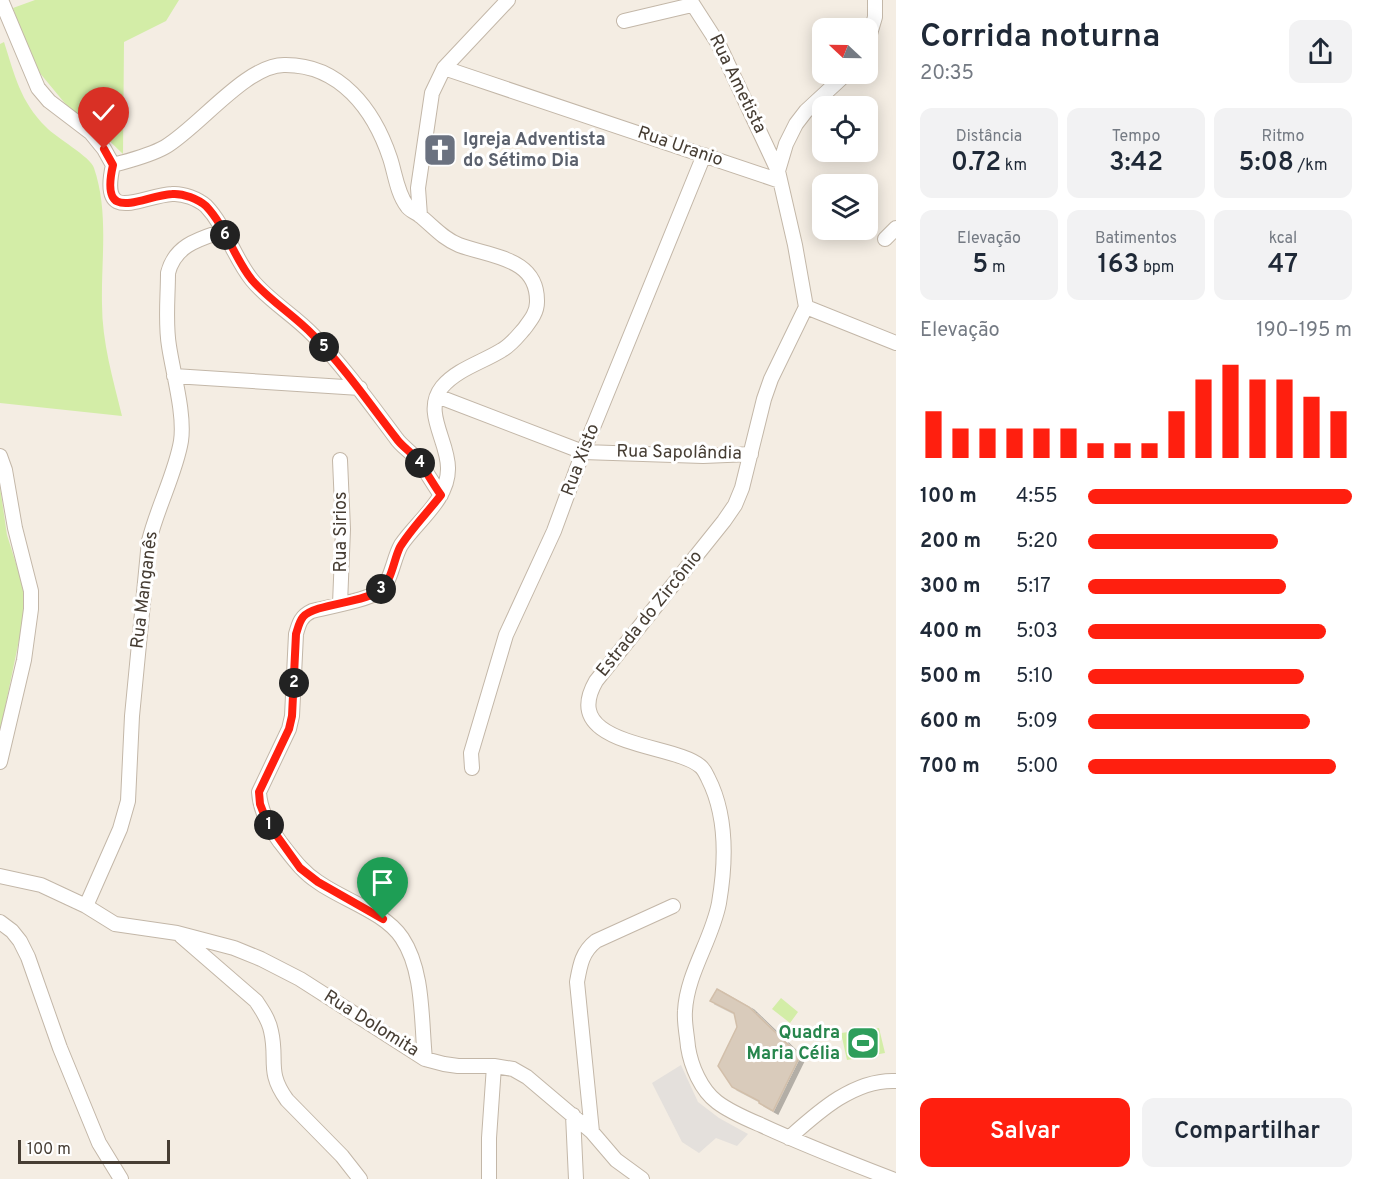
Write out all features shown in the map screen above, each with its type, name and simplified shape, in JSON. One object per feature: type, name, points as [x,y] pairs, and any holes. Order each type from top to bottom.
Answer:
[{"type":"street","points":[[0,0],[38,88],[49,100],[91,133],[104,149],[113,165],[108,186],[112,196],[117,201],[131,204],[174,193],[184,195],[206,206],[251,279],[310,332],[360,388],[398,441],[417,459],[441,495]]},
{"type":"street","points":[[420,216],[418,188],[432,93],[444,68],[508,0]]},
{"type":"street","points":[[875,0],[875,18]]},
{"type":"street","points":[[624,21],[691,2]]},
{"type":"street","name":"Rua Ametista","points":[[691,2],[719,45],[779,176]]},
{"type":"street","points":[[113,165],[148,155],[165,147],[258,73],[271,66],[302,66],[337,79],[359,99],[380,133],[407,207],[445,238],[507,259],[522,267],[534,284],[537,302],[532,320],[516,339],[505,348],[455,375],[441,389],[434,408],[448,457],[448,479],[441,495],[400,547],[386,584],[380,590],[312,611],[304,615],[299,622],[296,634],[292,716],[289,729],[259,792],[260,804],[274,834],[300,868],[318,882],[383,919],[401,936],[410,952],[418,981],[425,1059]]},
{"type":"street","name":"Rua Uranio","points":[[444,68],[704,155],[779,176]]},
{"type":"street","points":[[836,84],[796,124],[786,144],[779,176],[806,307],[896,344]]},
{"type":"street","name":"Rua Xisto","points":[[472,768],[471,753],[504,642],[554,531],[583,452],[704,155]]},
{"type":"street","points":[[885,239],[896,228]]},
{"type":"street","name":"Rua Manganês","points":[[86,906],[120,829],[128,801],[132,716],[149,541],[155,515],[182,439],[182,424],[168,343],[168,273],[171,262],[190,242],[223,231]]},
{"type":"street","name":"Estrada do Zircônio","points":[[806,307],[771,379],[735,504],[724,521],[596,681],[590,692],[589,705],[593,717],[604,730],[621,740],[688,760],[700,766],[717,800],[723,832],[722,876],[718,905],[689,987],[684,1011],[690,1058],[696,1074],[718,1103],[789,1138],[892,1179]]},
{"type":"street","points":[[174,376],[360,388]]},
{"type":"street","name":"Rua Sapolândia","points":[[438,396],[583,452],[702,456],[751,454]]},
{"type":"street","points":[[0,456],[5,470],[31,600],[24,660],[0,762]]},
{"type":"street","name":"Rua Sirios","points":[[340,460],[343,529],[340,604]]},
{"type":"street","points":[[0,876],[41,885],[86,906],[115,924],[177,933],[256,1001],[265,1014],[271,1031],[274,1075],[280,1089],[287,1100],[342,1156],[360,1179]]},
{"type":"street","points":[[592,1132],[577,982],[582,959],[589,947],[596,941],[673,906]]},
{"type":"street","points":[[0,922],[16,936],[28,957],[60,1048],[99,1143],[121,1179]]},
{"type":"street","name":"Rua Dolomita","points":[[177,933],[234,948],[261,959],[300,979],[425,1059],[451,1065],[494,1066],[513,1070],[527,1077],[592,1132],[630,1175],[642,1179]]},
{"type":"street","points":[[489,1179],[489,1138],[494,1066]]},
{"type":"street","points":[[789,1138],[820,1110],[859,1088],[873,1082],[896,1081]]},
{"type":"street","points":[[573,1115],[576,1179]]},
{"type":"green space","points":[[35,0],[179,0],[166,21],[124,42],[123,154],[96,128],[73,113],[34,66],[13,8]]},
{"type":"green space","points":[[4,42],[19,88],[30,108],[46,127],[86,158],[94,168],[99,185],[103,219],[104,332],[122,416],[0,403],[0,44]]},
{"type":"green space","points":[[0,487],[7,535],[24,589],[24,616],[0,732]]},
{"type":"green space","points":[[781,998],[798,1012],[790,1023],[772,1009]]},
{"type":"green space","name":"Quadra Maria Célia","points":[[879,1028],[885,1053],[847,1060],[841,1033]]},
{"type":"shaded area","points":[[681,1065],[698,1102],[719,1118],[748,1134],[737,1146],[716,1138],[699,1153],[682,1142],[652,1083]]},
{"type":"building","points":[[717,989],[749,1007],[800,1056],[773,1111],[732,1087],[718,1066],[737,1027],[734,1013],[710,1001]]},
{"type":"place","name":"Igreja Adventista do Sétimo Dia","points":[[440,150]]},
{"type":"place","name":"Quadra Maria Célia","points":[[863,1043]]},
{"type":"route","points":[[104,149],[113,165],[108,186],[117,201],[131,204],[174,193],[197,200],[206,206],[251,279],[325,347],[360,388],[398,441],[417,459],[441,495],[400,547],[386,584],[380,590],[375,594],[312,611],[304,615],[299,622],[296,634],[294,702],[289,729],[259,792],[260,804],[267,822],[300,868],[318,882],[383,919]]}]
